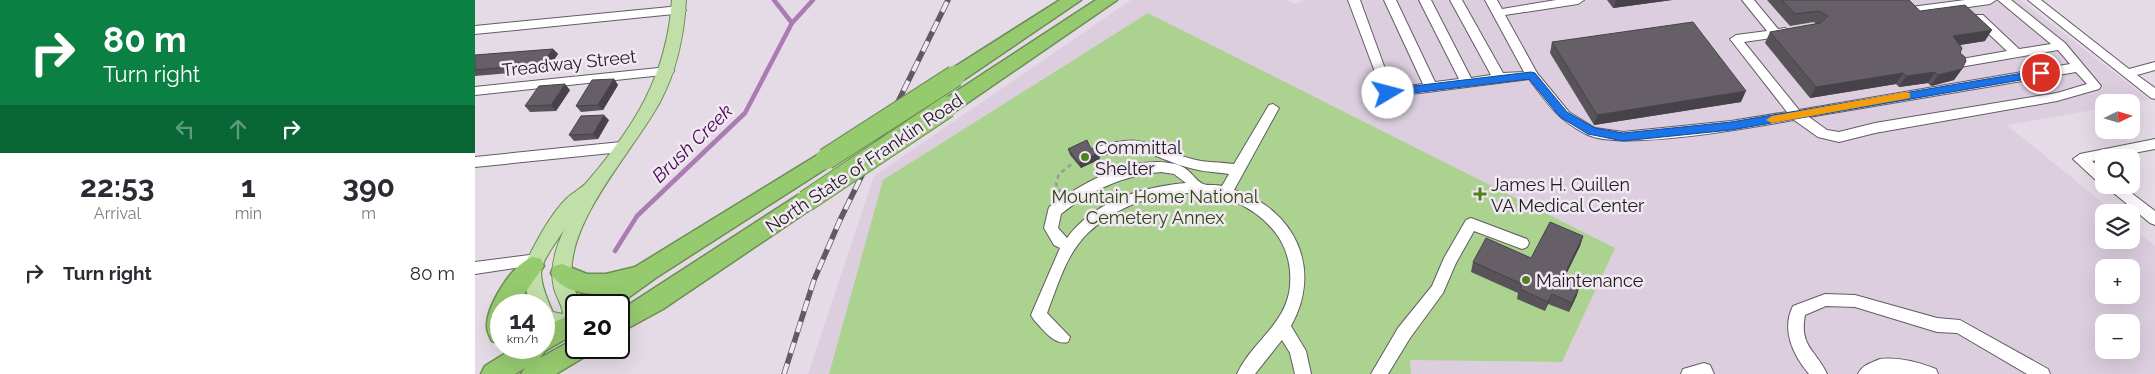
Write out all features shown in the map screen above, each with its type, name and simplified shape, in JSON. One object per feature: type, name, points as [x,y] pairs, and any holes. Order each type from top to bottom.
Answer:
[{"type":"highway","name":"North State of Franklin Road","points":[[615,294],[649,270],[826,159],[1072,0]]},
{"type":"highway","name":"North State of Franklin Road","points":[[630,317],[655,302],[1108,0]]},
{"type":"highway","points":[[510,294],[535,263]]},
{"type":"highway","points":[[562,273],[578,284],[595,284],[622,280],[649,270]]},
{"type":"highway","points":[[534,374],[565,355]]},
{"type":"main road","points":[[537,294],[532,275],[535,263],[573,203],[590,191],[651,107],[668,71],[678,34],[679,5]]},
{"type":"main road","points":[[566,294],[562,273],[565,254],[578,220],[588,202],[590,191]]},
{"type":"street","points":[[1358,0],[1388,93],[1499,78],[1531,76]]},
{"type":"street","points":[[1390,0],[1431,87]]},
{"type":"street","points":[[1425,0],[1467,82]]},
{"type":"street","points":[[1456,0],[1499,78]]},
{"type":"street","points":[[1491,0],[1531,76],[1564,115],[1592,132],[1623,137],[1731,126],[2079,67]]},
{"type":"street","points":[[1498,13],[1577,0]]},
{"type":"street","points":[[1747,0],[1775,34]]},
{"type":"street","points":[[1794,30],[1736,39],[1795,114],[1823,134],[1839,137],[1875,128],[2057,97],[2095,86],[2061,46],[2004,0]]},
{"type":"street","points":[[2034,0],[2155,95]]},
{"type":"street","points":[[1964,4],[2017,54]]},
{"type":"street","points":[[475,30],[679,5]]},
{"type":"street","points":[[1960,63],[2061,46]]},
{"type":"street","points":[[2128,73],[2155,66]]},
{"type":"street","name":"Treadway Street","points":[[475,91],[668,71]]},
{"type":"street","points":[[1225,193],[1273,108]]},
{"type":"street","points":[[1100,151],[1120,144],[1145,144],[1193,164],[1238,170]]},
{"type":"street","points":[[2130,149],[2155,144]]},
{"type":"street","points":[[475,162],[621,147]]},
{"type":"street","points":[[2095,156],[2080,159],[2095,172]]},
{"type":"street","points":[[1069,245],[1059,241],[1051,228],[1054,211],[1067,200],[1086,189],[1137,170],[1175,169],[1186,176],[1198,188]]},
{"type":"street","points":[[1062,337],[1039,315],[1069,245],[1084,228],[1123,203],[1168,188],[1198,188],[1233,194],[1264,210],[1281,227],[1294,251],[1298,270],[1297,292],[1289,316],[1245,374]]},
{"type":"street","points":[[2123,194],[2155,219]]},
{"type":"street","points":[[1379,374],[1404,333],[1438,289],[1449,262],[1471,224],[1522,244]]},
{"type":"street","points":[[475,268],[535,263]]},
{"type":"street","points":[[1819,374],[1795,338],[1794,327],[1798,311],[1825,300],[1855,301],[1883,311],[1937,324],[1960,327],[2021,360],[2042,374]]},
{"type":"street","points":[[1281,326],[1298,351],[1303,374]]},
{"type":"street","points":[[1866,374],[1870,370],[1890,365],[1930,374]]},
{"type":"street","points":[[1689,374],[1704,370],[1706,374]]},
{"type":"lane","points":[[1911,11],[1991,0]]},
{"type":"path","points":[[1067,200],[1056,184],[1059,174],[1073,163]]},
{"type":"shaded area","name":"James H. Quillen VA Medical Center","points":[[1131,0],[1287,0],[1296,4],[1304,0],[2020,0],[2150,100],[2140,102],[2140,94],[2095,94],[2095,110],[2007,125],[2104,204],[2095,204],[2095,249],[2140,249],[2140,234],[2155,246],[2155,374],[808,374],[874,176]]},
{"type":"green space","name":"Mountain Home National Cemetery Annex","points":[[1148,13],[1615,248],[1562,362],[1410,360],[1411,374],[829,374],[883,180]]},
{"type":"building","points":[[1782,0],[1909,0],[1920,11],[1965,5],[1992,30],[1953,36],[1962,48],[1960,53],[1965,57],[1966,61],[1962,69],[1938,75],[1935,72],[1906,76],[1903,73],[1816,87],[1770,32],[1820,23],[1828,16],[1819,11],[1795,14]]},
{"type":"building","points":[[1693,22],[1746,91],[1597,115],[1552,42]]},
{"type":"building","points":[[553,49],[542,64],[475,70],[475,55]]},
{"type":"building","points":[[614,79],[598,105],[576,106],[592,80]]},
{"type":"building","points":[[565,84],[551,105],[525,106],[539,86]]},
{"type":"building","points":[[604,115],[593,134],[569,135],[581,116]]},
{"type":"building","points":[[1087,140],[1090,147],[1098,153],[1079,163],[1068,149]]},
{"type":"building","name":"Maintenance","points":[[1550,222],[1583,236],[1563,278],[1580,285],[1572,303],[1552,294],[1548,302],[1520,289],[1522,284],[1473,262],[1486,238],[1531,258]]},
{"type":"waterway","points":[[774,0],[792,23]]},
{"type":"waterway","name":"Brush Creek","points":[[792,23],[813,0]]},
{"type":"waterway","name":"Brush Creek","points":[[615,251],[637,216],[745,113],[792,23]]},
{"type":"railway","points":[[784,374],[814,280],[840,220],[948,0]]},
{"type":"slow traffic","points":[[1772,120],[1795,114],[1906,96]]},
{"type":"place","name":"Committal Shelter","points":[[1085,157]]},
{"type":"place","name":"James H. Quillen VA Medical Center","points":[[1480,194]]},
{"type":"place","name":"Maintenance","points":[[1526,280]]},
{"type":"route","points":[[1388,93],[1499,78],[1531,76],[1539,83],[1564,115],[1592,132],[1623,137],[1731,126],[2041,73]]}]
